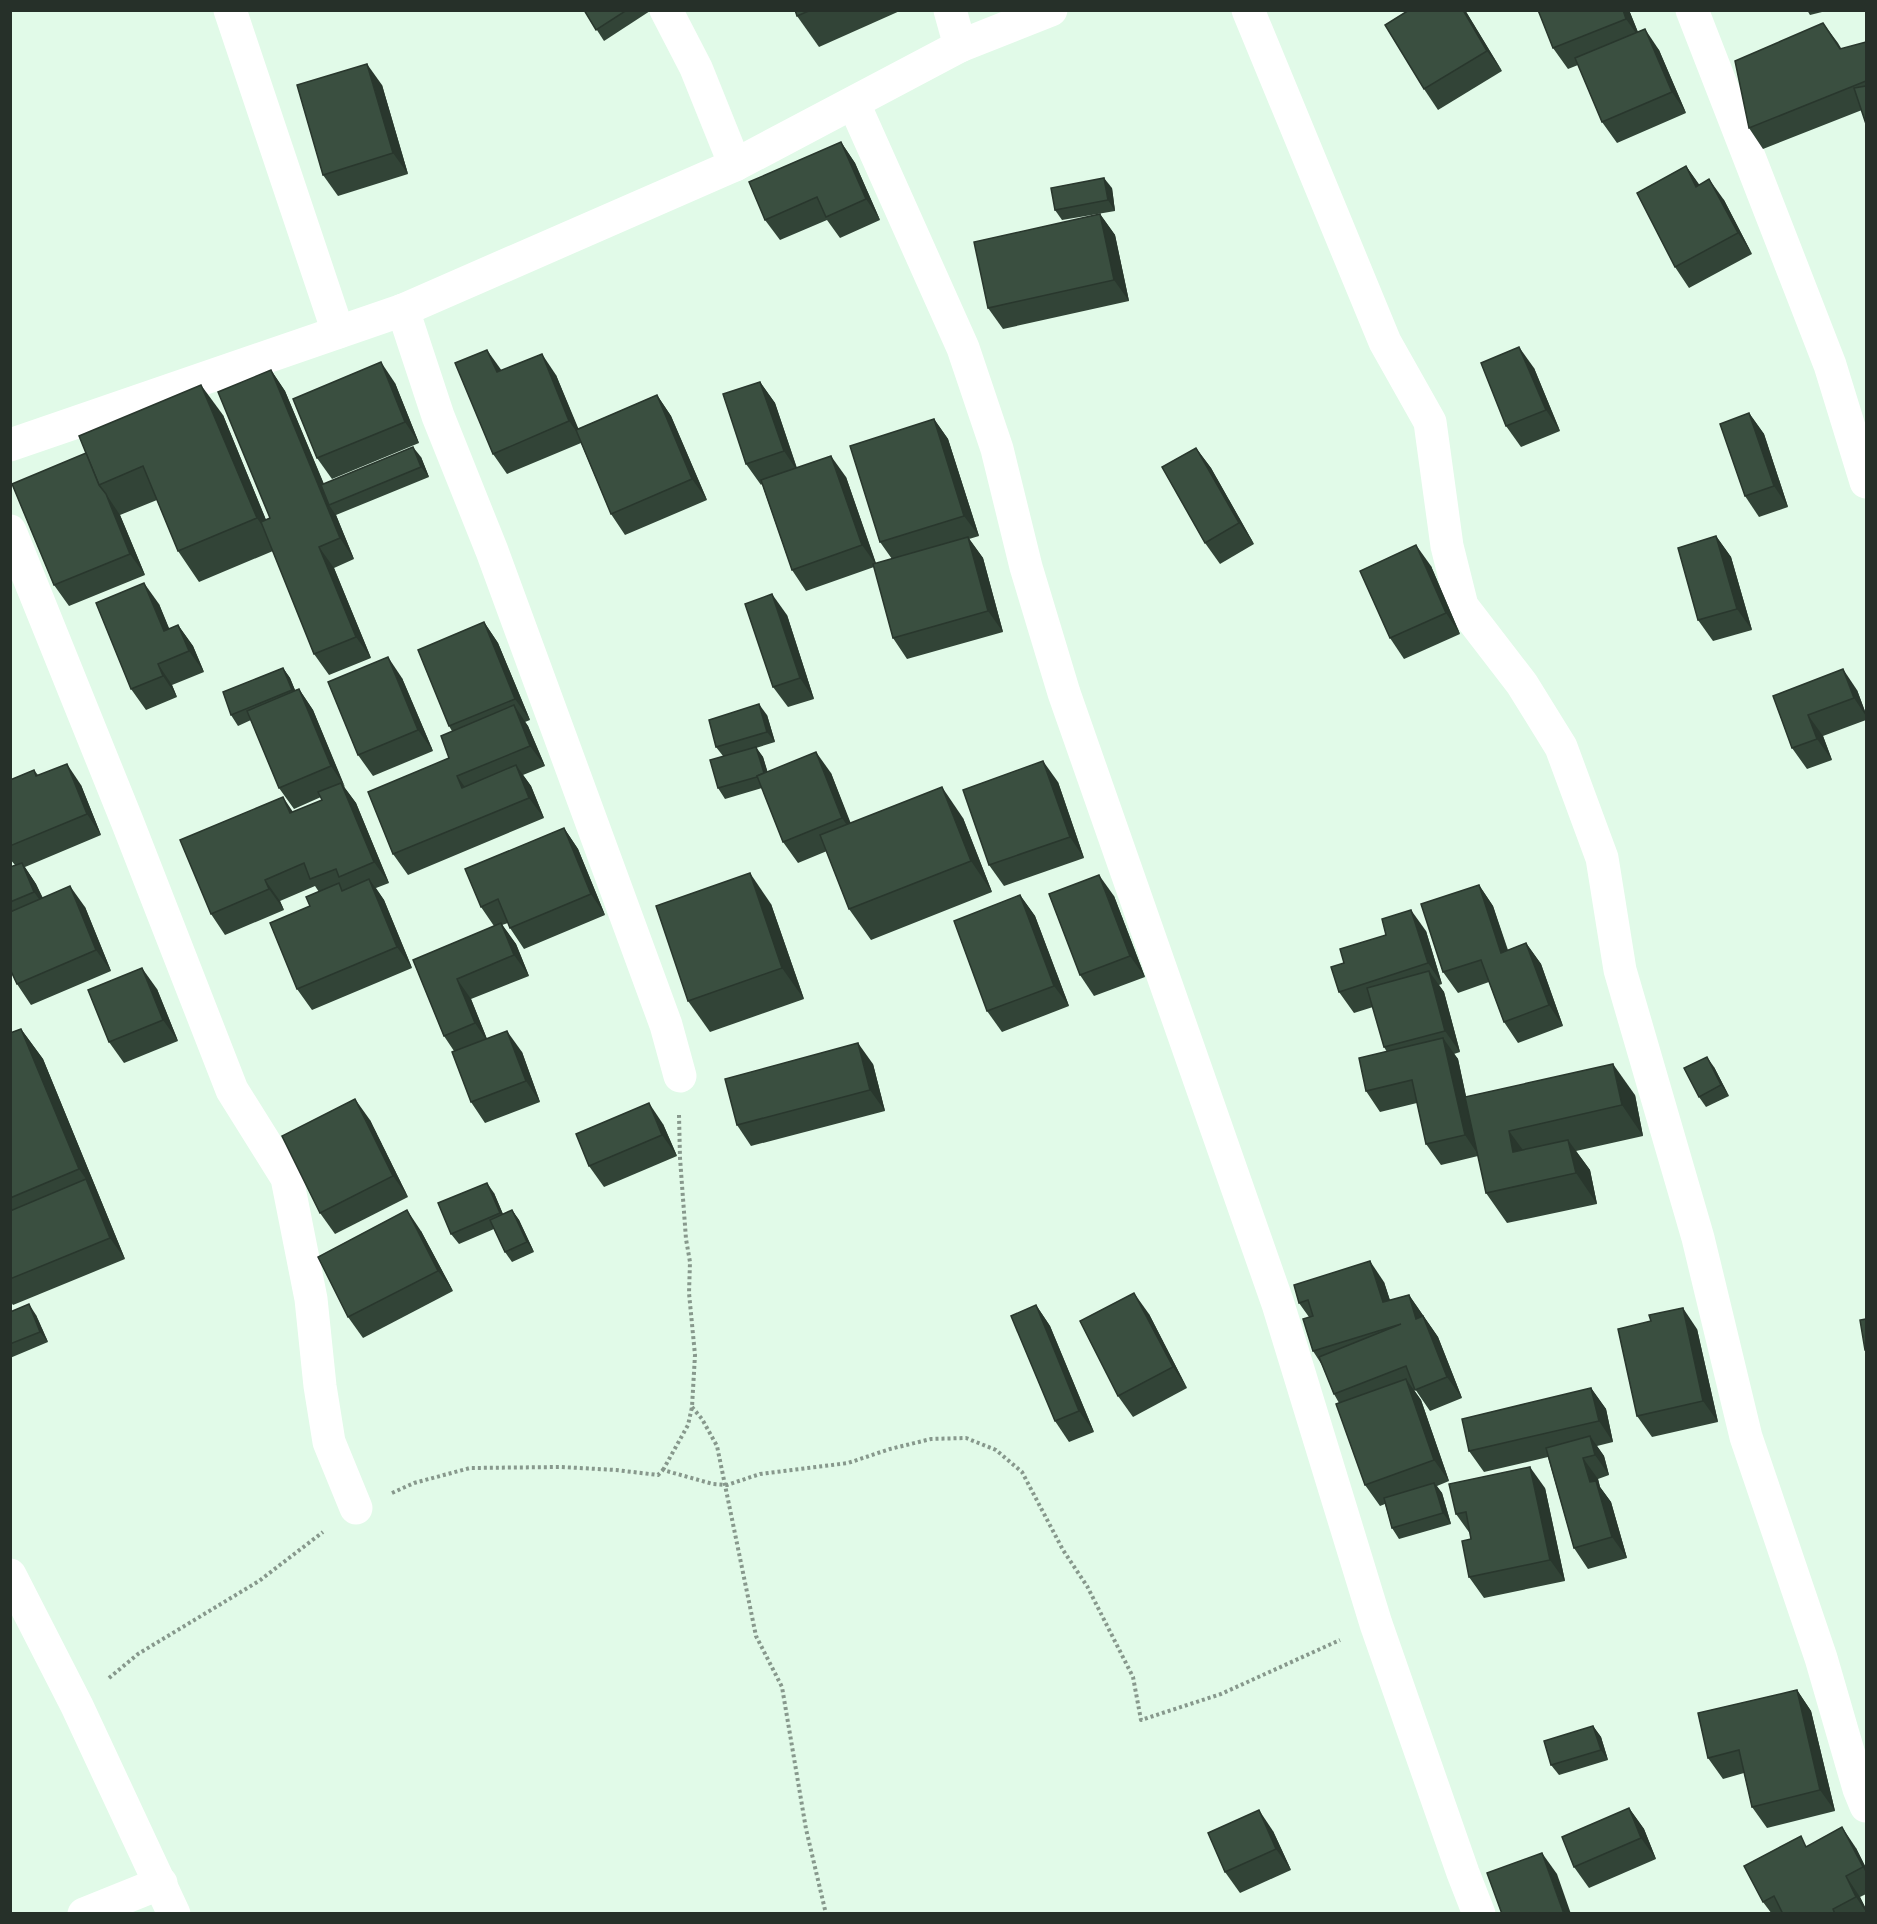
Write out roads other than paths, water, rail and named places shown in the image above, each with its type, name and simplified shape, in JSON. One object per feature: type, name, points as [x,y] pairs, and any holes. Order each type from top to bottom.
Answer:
[{"type":"street","points":[[230,10],[338,332]]},
{"type":"street","points":[[666,10],[696,68],[735,165]]},
{"type":"street","points":[[950,10],[960,46]]},
{"type":"street","points":[[10,445],[403,310],[735,165],[960,46],[1051,10]]},
{"type":"street","points":[[1248,10],[1384,342],[1430,422],[1448,546],[1462,606],[1522,684],[1561,747],[1602,858],[1620,970],[1698,1238],[1746,1437],[1821,1658],[1866,1806]]},
{"type":"street","points":[[1692,10],[1830,365],[1866,482]]},
{"type":"street","points":[[854,104],[963,348],[997,449],[1026,567],[1064,693],[1278,1304],[1376,1624],[1479,1914]]},
{"type":"street","points":[[403,310],[438,416],[492,551],[666,1025],[680,1076]]},
{"type":"street","points":[[10,531],[232,1090],[288,1178],[311,1299],[329,1442],[356,1508]]},
{"type":"street","points":[[10,1575],[77,1706],[174,1914]]},
{"type":"street","points":[[84,1914],[160,1883]]}]
